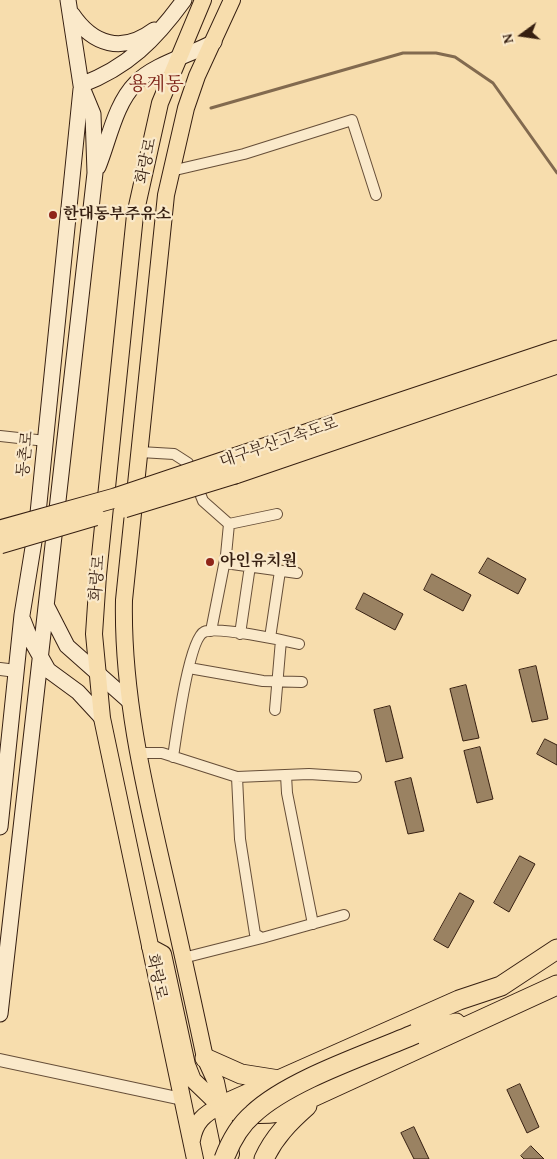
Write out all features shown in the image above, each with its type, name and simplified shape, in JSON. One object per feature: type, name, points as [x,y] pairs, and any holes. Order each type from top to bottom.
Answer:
[{"type":"highway","name":"대구부산고속도로","points":[[0,530],[236,466],[557,350]]},
{"type":"highway","name":"대구부산고속도로","points":[[0,544],[236,466],[557,364]]},
{"type":"highway","points":[[224,1159],[240,1130],[253,1114],[278,1094],[415,1034],[501,986],[557,949]]},
{"type":"highway","points":[[220,1106],[237,1112],[259,1115],[280,1112],[557,985]]},
{"type":"highway","points":[[220,1106],[459,1000],[501,986]]},
{"type":"highway","points":[[415,1034],[508,1008]]},
{"type":"highway","points":[[205,1058],[241,1074],[279,1080]]},
{"type":"highway","points":[[264,1159],[270,1146],[288,1122],[318,1096]]},
{"type":"main road","points":[[81,85],[104,76],[123,65],[158,36],[184,0]]},
{"type":"main road","name":"화랑로","points":[[195,1159],[102,718],[94,634],[98,575],[135,215],[160,103],[203,0]]},
{"type":"main road","name":"화랑로","points":[[232,0],[197,76],[186,108],[171,172],[163,222],[124,600],[128,701],[138,753],[205,1058],[216,1082],[232,1159]]},
{"type":"main road","points":[[68,5],[83,29],[92,36],[111,43],[127,43],[142,38],[174,13]]},
{"type":"main road","points":[[0,1014],[96,173],[93,114],[81,85],[68,5]]},
{"type":"main road","points":[[96,173],[122,104],[136,83],[178,59],[214,42]]},
{"type":"main road","name":"동촌로","points":[[0,826],[1,797],[22,615],[37,523],[46,441],[81,85]]},
{"type":"main road","points":[[46,605],[67,646],[128,701]]},
{"type":"main road","points":[[22,615],[40,666]]},
{"type":"main road","points":[[16,670],[40,666],[48,670],[83,697],[102,718]]},
{"type":"main road","points":[[34,717],[48,688],[52,684],[64,682]]},
{"type":"main road","points":[[150,947],[163,954],[187,1065],[193,1080],[220,1106],[203,1116],[194,1130],[191,1142]]},
{"type":"main road","points":[[176,1014],[188,1015],[194,1008]]},
{"type":"main road","points":[[182,1098],[190,1097],[198,1086],[205,1058]]},
{"type":"street","points":[[171,172],[244,154],[352,120],[376,195]]},
{"type":"street","points":[[0,436],[46,441]]},
{"type":"street","points":[[140,452],[174,454],[188,462],[203,501],[230,524]]},
{"type":"street","points":[[230,524],[277,514]]},
{"type":"street","points":[[211,631],[225,562],[230,524]]},
{"type":"street","points":[[225,562],[297,574]]},
{"type":"street","points":[[240,634],[250,566]]},
{"type":"street","points":[[270,638],[280,571]]},
{"type":"street","points":[[173,757],[189,668],[197,638],[205,631],[211,631],[270,638],[299,644]]},
{"type":"street","points":[[275,710],[281,640]]},
{"type":"street","points":[[189,668],[276,681],[302,682]]},
{"type":"street","points":[[0,669],[16,670]]},
{"type":"street","points":[[138,753],[162,753],[237,777],[309,774],[356,777]]},
{"type":"street","points":[[286,775],[287,793],[314,924]]},
{"type":"street","points":[[237,777],[240,839],[251,918],[254,934],[262,938]]},
{"type":"street","points":[[183,958],[344,915]]},
{"type":"street","points":[[0,1060],[182,1098]]},
{"type":"building","points":[[488,558],[526,579],[518,594],[479,573]]},
{"type":"building","points":[[432,574],[471,595],[463,611],[424,590]]},
{"type":"building","points":[[364,593],[403,614],[395,630],[356,609]]},
{"type":"building","points":[[536,666],[548,719],[532,722],[519,670]]},
{"type":"building","points":[[466,685],[479,738],[463,741],[450,689]]},
{"type":"building","points":[[390,706],[403,758],[386,762],[374,710]]},
{"type":"building","points":[[545,739],[557,745],[557,765],[537,754]]},
{"type":"building","points":[[480,747],[493,799],[477,803],[464,751]]},
{"type":"building","points":[[411,778],[424,831],[408,834],[395,782]]},
{"type":"building","points":[[520,856],[535,864],[509,912],[494,903]]},
{"type":"building","points":[[460,893],[474,901],[448,948],[434,940]]},
{"type":"building","points":[[520,1084],[539,1127],[527,1133],[507,1090]]},
{"type":"building","points":[[414,1127],[429,1159],[414,1159],[401,1133]]},
{"type":"building","points":[[531,1146],[544,1159],[524,1159],[521,1156]]},
{"type":"waterway","points":[[211,108],[403,53],[436,53],[455,57],[493,83],[557,173]]},
{"type":"place","name":"한대동부주유소","points":[[53,215]]},
{"type":"place","name":"아인유치원","points":[[210,562]]},
{"type":"district","name":"용계동","points":[[156,85]]}]
